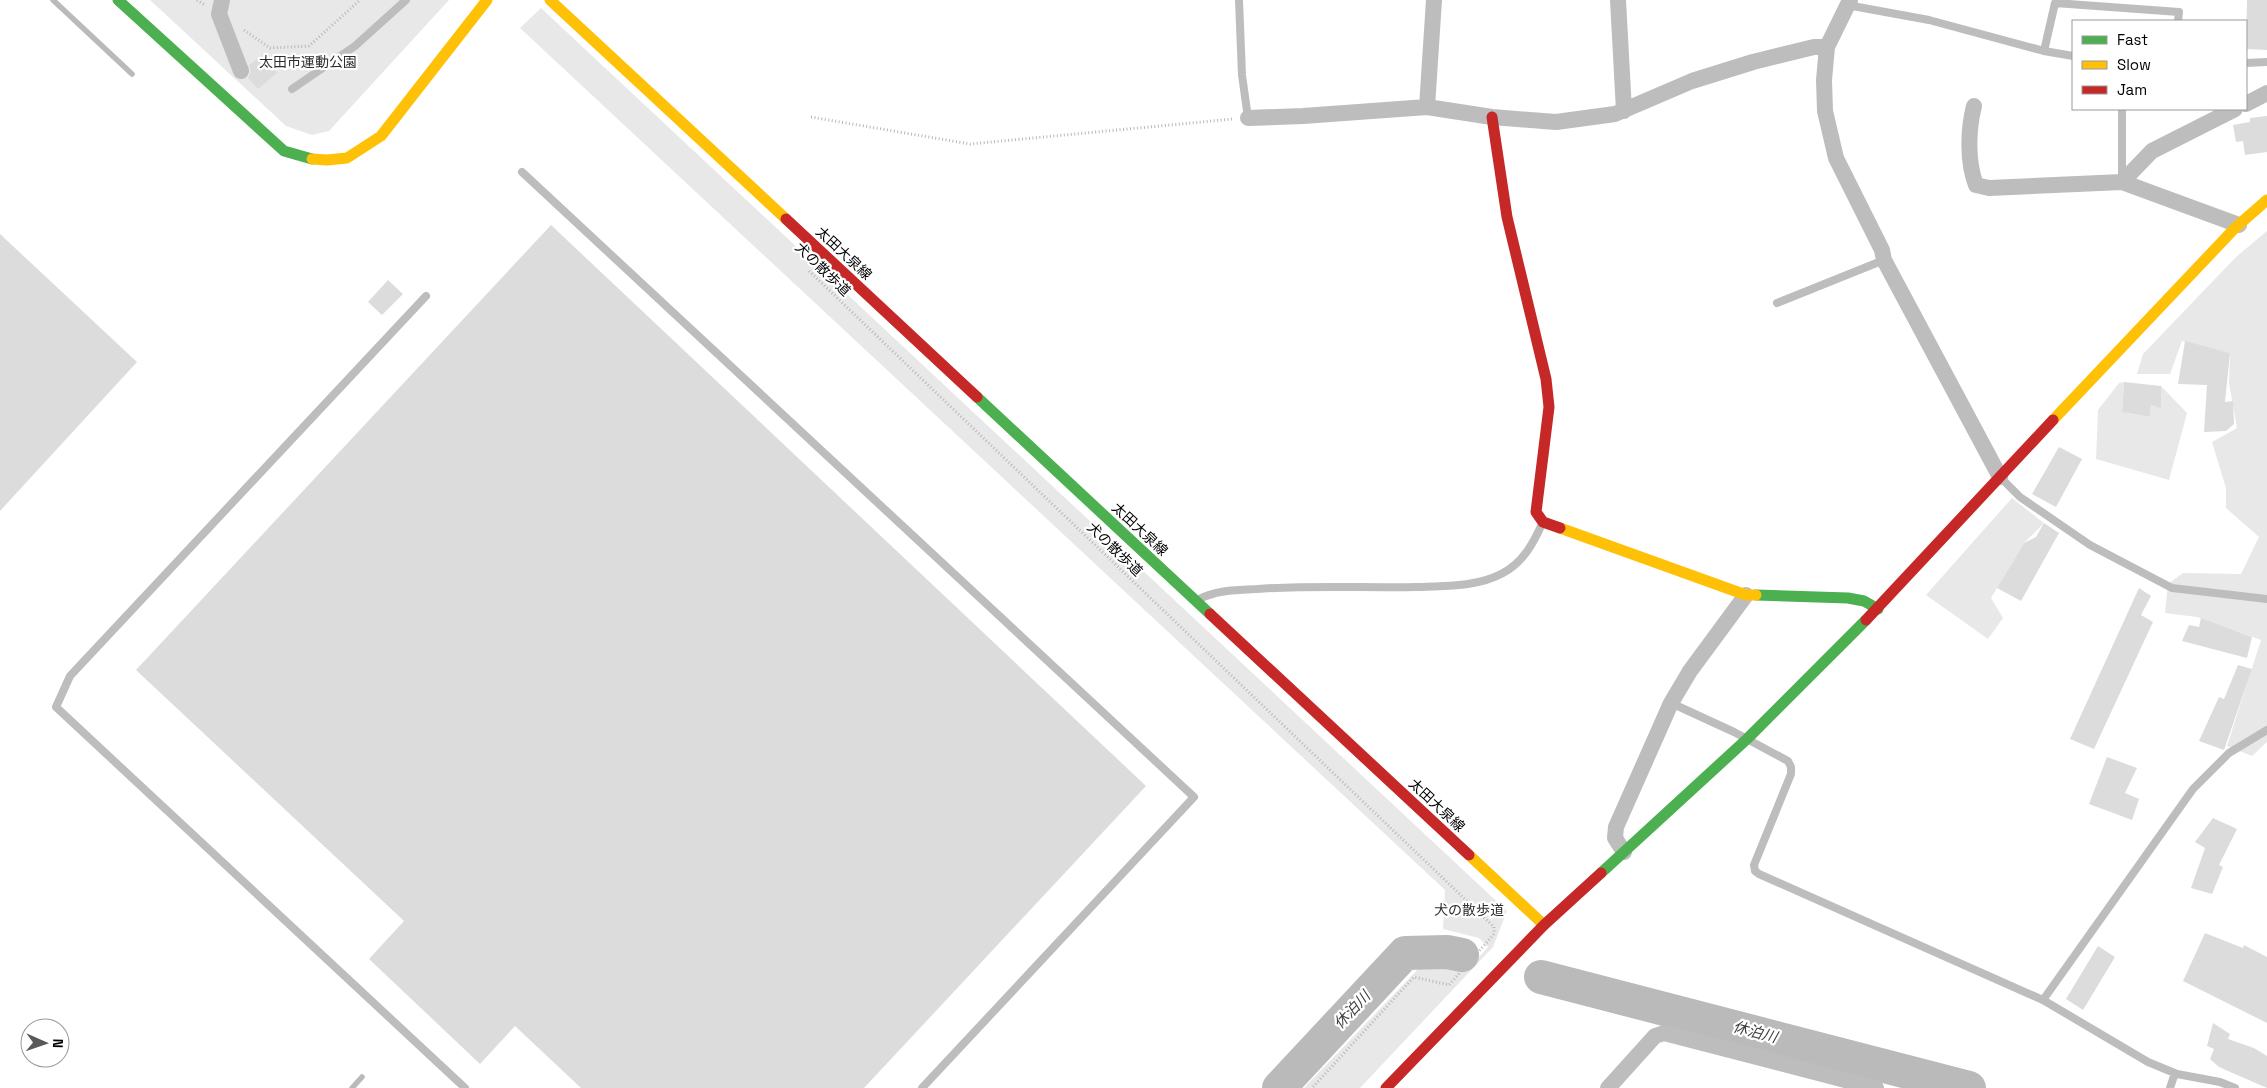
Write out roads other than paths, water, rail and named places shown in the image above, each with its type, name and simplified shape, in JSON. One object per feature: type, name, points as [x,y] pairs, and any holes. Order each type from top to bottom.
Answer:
[{"type":"street","points":[[118,0],[284,151],[307,158],[327,160],[347,158],[381,136],[487,0]]},
{"type":"street","name":"太田大泉線","points":[[550,0],[1544,925]]},
{"type":"street","points":[[1427,107],[1434,0]]},
{"type":"street","points":[[1618,0],[1624,111]]},
{"type":"street","points":[[1849,3],[1827,47],[1824,80],[1825,111],[1836,158],[1882,250],[1884,260],[2000,477]]},
{"type":"street","points":[[220,7],[241,71]]},
{"type":"street","points":[[1248,118],[1427,107],[1492,117],[1556,122],[1615,114],[1692,81],[1753,62],[1814,47],[1827,47]]},
{"type":"street","points":[[2247,103],[2267,93]]},
{"type":"street","points":[[1974,106],[1970,124],[1972,175],[1976,185],[1989,188],[2122,182],[2239,225]]},
{"type":"street","points":[[2122,182],[2152,151],[2233,110]]},
{"type":"street","points":[[1492,117],[1507,217],[1546,379],[1550,407],[1536,512],[1543,522],[1746,595],[1848,598],[1864,601],[1878,609]]},
{"type":"street","points":[[1386,1088],[1544,925],[1747,739],[1878,609],[2131,336],[2239,225],[2267,200]]},
{"type":"street","points":[[1624,852],[1615,838],[1616,827],[1671,703],[1690,671],[1746,595]]},
{"type":"street","points":[[1608,1088],[1655,1036],[1664,1033],[1876,1088]]},
{"type":"lane","points":[[292,90],[356,46],[406,0]]},
{"type":"lane","points":[[1239,0],[1242,75],[1248,118]]},
{"type":"lane","points":[[1849,3],[1929,20],[2044,51],[2072,56]]},
{"type":"lane","points":[[2044,51],[2056,3],[2179,12],[2178,20]]},
{"type":"lane","points":[[2247,63],[2267,62]]},
{"type":"lane","points":[[2122,110],[2122,182]]},
{"type":"lane","points":[[522,172],[1194,797],[922,1088]]},
{"type":"lane","points":[[1777,303],[1884,260]]},
{"type":"lane","points":[[426,296],[70,676],[56,707],[465,1088]]},
{"type":"lane","points":[[2000,477],[2020,497],[2090,545],[2172,588],[2267,599]]},
{"type":"lane","points":[[1195,601],[1207,595],[1226,590],[1279,587],[1450,586],[1477,581],[1502,574],[1519,562],[1531,548],[1543,522]]},
{"type":"lane","points":[[1671,703],[1747,739],[1788,761],[1791,767],[1791,774],[1754,865],[1755,871],[2042,1000],[2148,1062],[2175,1073],[2220,1082],[2235,1088]]},
{"type":"lane","points":[[2042,1000],[2193,789],[2229,753],[2267,730]]},
{"type":"lane","points":[[2170,1088],[2175,1073]]},
{"type":"waterway","points":[[53,0],[132,74]]},
{"type":"waterway","name":"休泊川","points":[[1279,1088],[1405,953],[1447,952],[1462,955]]},
{"type":"waterway","name":"休泊川","points":[[1541,977],[1969,1088]]},
{"type":"waterway","points":[[352,1088],[362,1077]]},
{"type":"park label","name":"太田市運動公園","points":[[308,62]]},
{"type":"park label","name":"犬の散歩道","points":[[1469,910]]}]
